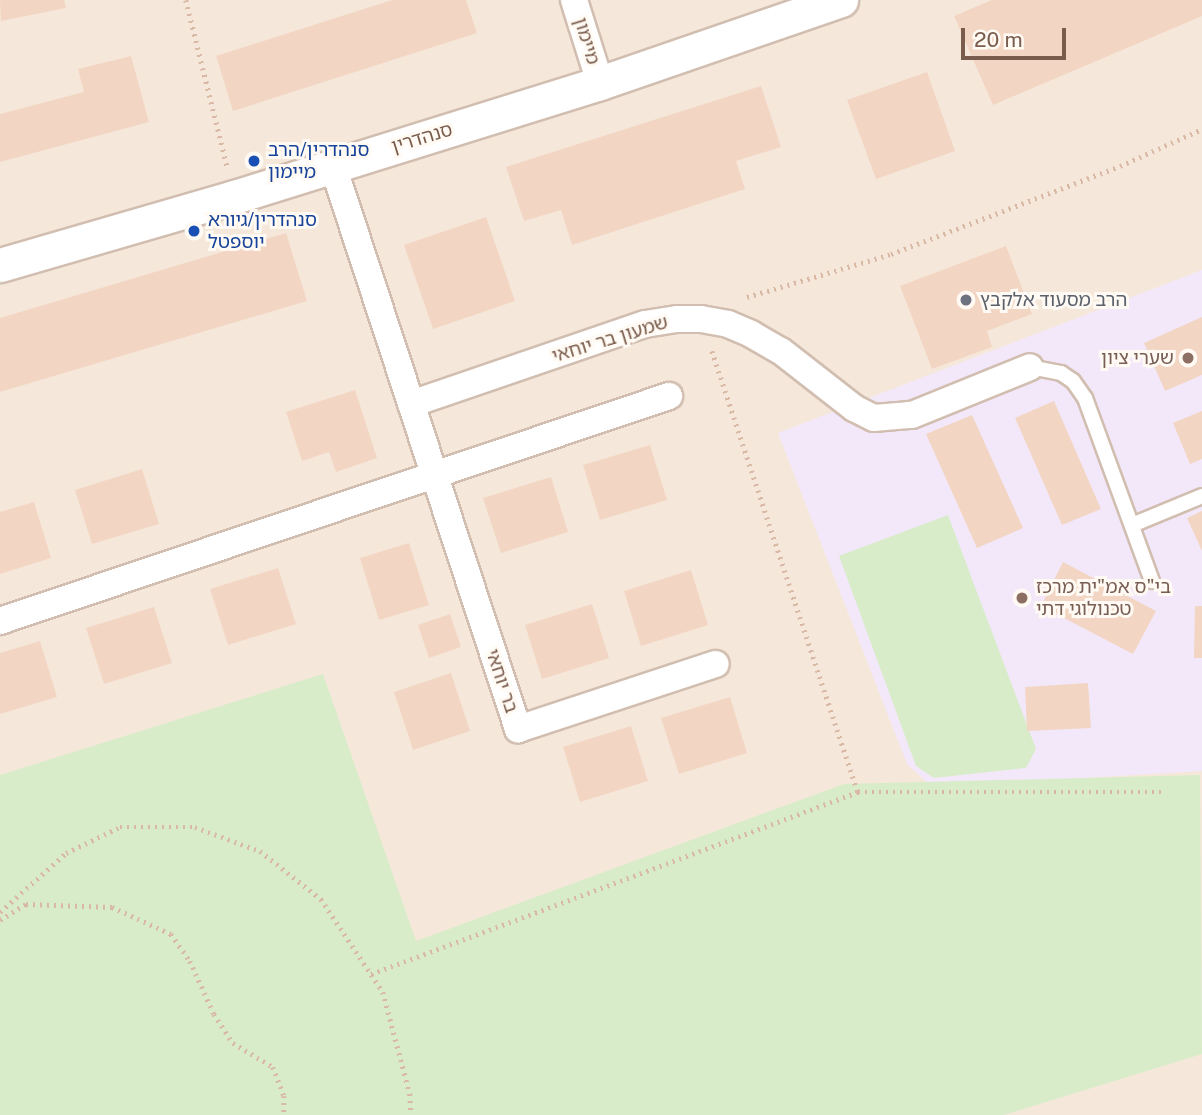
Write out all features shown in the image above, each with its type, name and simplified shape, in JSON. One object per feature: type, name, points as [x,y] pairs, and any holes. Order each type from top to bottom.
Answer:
[{"type":"street","name":"מיימון","points":[[574,0],[600,83]]},
{"type":"street","name":"סנהדרין","points":[[0,265],[234,197],[600,83],[841,0]]},
{"type":"street","name":"בר יוחאי","points":[[333,166],[518,729],[716,664]]},
{"type":"street","name":"שמעון בר יוחאי","points":[[411,404],[645,324],[701,318],[728,324],[781,351],[854,408],[874,418],[912,415],[1030,367]]},
{"type":"street","points":[[0,621],[669,396]]},
{"type":"lane","points":[[1030,367],[1061,373],[1073,381],[1085,398],[1152,581]]},
{"type":"lane","points":[[1132,525],[1202,496]]},
{"type":"path","points":[[186,0],[234,197]]},
{"type":"path","points":[[744,298],[891,254],[1120,166],[1202,129]]},
{"type":"path","points":[[701,318],[858,792]]},
{"type":"path","points":[[371,974],[858,792],[1161,792]]},
{"type":"path","points":[[0,912],[66,853],[120,827],[195,827],[260,851],[321,899],[383,992],[410,1094],[411,1115]]},
{"type":"path","points":[[0,920],[26,904],[112,907],[171,934],[190,961],[214,1013],[233,1043],[273,1067],[284,1096],[284,1115]]},
{"type":"shaded area","points":[[0,0],[1202,0],[1202,1115],[0,1115]]},
{"type":"shaded area","name":"בי\"ס אמ\"ית מרכז טכנולוגי דתי","points":[[1202,270],[1202,771],[932,787],[907,764],[778,433]]},
{"type":"green space","points":[[948,515],[1036,749],[1026,768],[934,778],[916,766],[839,556]]},
{"type":"green space","points":[[323,674],[416,941],[844,784],[1200,775],[1202,1054],[1004,1115],[0,1115],[0,775]]},
{"type":"building","points":[[0,0],[64,0],[66,8],[1,21]]},
{"type":"building","points":[[392,0],[466,0],[477,33],[233,111],[216,56]]},
{"type":"building","points":[[992,0],[1202,0],[1202,16],[993,105],[954,16]]},
{"type":"building","points":[[131,56],[149,122],[0,162],[0,114],[84,92],[78,69]]},
{"type":"building","points":[[927,72],[955,151],[876,179],[847,100]]},
{"type":"building","points":[[761,86],[781,147],[736,161],[745,189],[572,245],[561,210],[524,221],[506,167]]},
{"type":"building","points":[[486,217],[515,301],[433,329],[404,245]]},
{"type":"building","points":[[286,233],[307,301],[0,392],[0,318]]},
{"type":"building","name":"הרב מסעוד אלקבץ","points":[[1006,246],[1032,314],[987,331],[992,347],[932,369],[900,286]]},
{"type":"building","points":[[1202,317],[1202,375],[1165,391],[1144,343]]},
{"type":"building","points":[[355,390],[377,458],[336,472],[329,452],[302,461],[286,412]]},
{"type":"building","points":[[1054,401],[1101,509],[1062,525],[1015,418]]},
{"type":"building","points":[[1202,411],[1202,459],[1190,464],[1173,423]]},
{"type":"building","points":[[972,415],[1023,528],[977,548],[926,434]]},
{"type":"building","points":[[650,445],[667,500],[600,520],[583,465]]},
{"type":"building","points":[[142,469],[159,524],[92,544],[75,490]]},
{"type":"building","points":[[551,477],[568,532],[501,553],[483,498]]},
{"type":"building","points":[[34,502],[51,558],[0,574],[0,512]]},
{"type":"building","points":[[1202,511],[1202,551],[1187,518]]},
{"type":"building","points":[[409,543],[429,605],[379,620],[360,558]]},
{"type":"building","points":[[1063,562],[1156,611],[1133,654],[1041,606]]},
{"type":"building","points":[[278,568],[296,624],[228,645],[210,589]]},
{"type":"building","points":[[691,570],[708,625],[641,646],[624,591]]},
{"type":"building","points":[[592,604],[609,658],[542,679],[525,625]]},
{"type":"building","points":[[1195,606],[1202,606],[1202,658],[1194,658]]},
{"type":"building","points":[[154,607],[172,663],[104,684],[86,628]]},
{"type":"building","points":[[450,614],[461,647],[429,658],[418,625]]},
{"type":"building","points":[[40,641],[57,697],[0,714],[0,653]]},
{"type":"building","points":[[451,673],[470,731],[413,750],[394,692]]},
{"type":"building","points":[[1088,683],[1091,728],[1027,731],[1025,687]]},
{"type":"building","points":[[730,697],[747,753],[679,774],[661,718]]},
{"type":"building","points":[[631,726],[648,781],[580,802],[563,747]]},
{"type":"place","name":"סנהדרין/הרב מיימון","points":[[254,161]]},
{"type":"place","name":"סנהדרין/גיורא יוספטל","points":[[194,231]]},
{"type":"place","name":"הרב מסעוד אלקבץ","points":[[966,300]]},
{"type":"place","name":"שערי ציון","points":[[1188,358]]},
{"type":"place","name":"בי\"ס אמ\"ית מרכז טכנולוגי דתי","points":[[1022,598]]}]
